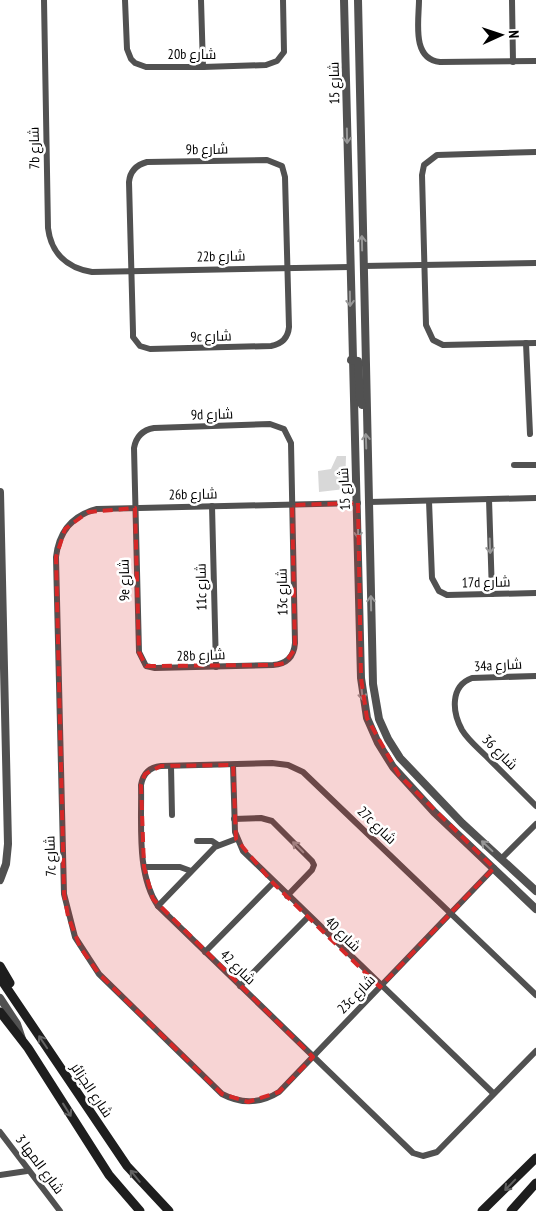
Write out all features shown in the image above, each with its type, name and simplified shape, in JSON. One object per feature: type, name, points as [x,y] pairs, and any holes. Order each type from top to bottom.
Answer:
[{"type":"main road","points":[[0,966],[17,995],[24,1013]]},
{"type":"main road","name":"شارع الجزائر","points":[[0,978],[123,1161],[169,1211]]},
{"type":"main road","points":[[0,1012],[22,1039],[109,1174],[140,1211]]},
{"type":"main road","points":[[482,1211],[536,1158]]},
{"type":"main road","points":[[511,1211],[536,1183]]},
{"type":"street","name":"7b شارع","points":[[44,0],[49,236],[62,258],[76,268],[92,272]]},
{"type":"street","name":"20b شارع","points":[[125,0],[127,49],[131,60],[140,66],[203,67],[266,65],[277,61],[284,52],[283,0]]},
{"type":"street","points":[[201,0],[203,67]]},
{"type":"street","name":"شارع 15","points":[[344,0],[361,678],[367,718],[384,755],[399,775],[434,812],[536,909]]},
{"type":"street","name":"شارع 15","points":[[358,0],[365,408],[374,692],[379,719],[384,732],[408,767],[462,823],[536,891]]},
{"type":"street","points":[[419,0],[419,41],[424,54],[435,62],[536,61]]},
{"type":"street","points":[[512,0],[513,62]]},
{"type":"street","points":[[536,152],[437,155],[427,160],[422,176],[426,325],[433,340],[449,345],[536,343]]},
{"type":"street","name":"9b شارع","points":[[130,271],[128,182],[136,166],[147,162],[267,160],[282,166],[285,177],[288,268]]},
{"type":"street","points":[[363,266],[536,262]]},
{"type":"street","name":"22b شارع","points":[[92,272],[350,267]]},
{"type":"street","name":"9c شارع","points":[[130,271],[133,337],[140,346],[150,349],[210,348],[271,346],[282,342],[288,333],[288,268]]},
{"type":"street","points":[[526,343],[530,434]]},
{"type":"street","points":[[352,360],[358,361],[360,399],[365,408]]},
{"type":"street","name":"9d شارع","points":[[136,508],[134,448],[137,438],[144,431],[154,428],[270,424],[280,426],[290,438],[292,504]]},
{"type":"street","points":[[514,465],[536,465]]},
{"type":"street","points":[[0,492],[8,844],[6,864],[0,880]]},
{"type":"street","points":[[369,502],[536,498]]},
{"type":"street","points":[[489,499],[492,594]]},
{"type":"street","name":"17d شارع","points":[[429,501],[432,578],[436,587],[447,595],[536,594]]},
{"type":"street","name":"26b شارع","points":[[56,556],[57,547],[65,529],[79,516],[97,509],[358,502]]},
{"type":"street","name":"13c شارع","points":[[273,665],[285,663],[295,649],[292,504]]},
{"type":"street","name":"11c شارع","points":[[212,506],[216,667]]},
{"type":"street","name":"9e شارع","points":[[136,508],[139,652]]},
{"type":"street","name":"7c شارع","points":[[56,556],[64,885],[68,916],[80,947],[99,974],[222,1094]]},
{"type":"street","points":[[359,590],[363,624],[372,624]]},
{"type":"street","name":"28b شارع","points":[[139,652],[142,662],[150,668],[273,665]]},
{"type":"street","name":"34a شارع","points":[[467,737],[458,722],[455,705],[455,696],[461,684],[466,680],[479,677],[536,676]]},
{"type":"street","name":"شارع 36","points":[[467,737],[536,806]]},
{"type":"street","name":"شارع 40","points":[[233,764],[236,839],[242,851],[380,987],[493,1093]]},
{"type":"street","name":"27c شارع","points":[[161,766],[280,764],[303,772],[536,995]]},
{"type":"street","name":"شارع 42","points":[[161,766],[150,769],[142,779],[144,867],[149,891],[158,906],[413,1153],[423,1156],[437,1152],[493,1093]]},
{"type":"street","points":[[171,766],[172,816]]},
{"type":"street","points":[[434,812],[435,808],[440,807],[453,819],[462,823]]},
{"type":"street","points":[[234,819],[261,818],[272,820],[312,860],[314,865],[312,870],[287,896]]},
{"type":"street","points":[[501,859],[536,824]]},
{"type":"street","points":[[158,906],[218,845],[236,839]]},
{"type":"street","points":[[197,841],[212,841],[218,845]]},
{"type":"street","points":[[144,867],[180,867],[192,871]]},
{"type":"street","name":"23c شارع","points":[[222,1094],[239,1101],[266,1099],[279,1092],[494,868]]},
{"type":"street","points":[[205,952],[272,882]]},
{"type":"street","points":[[240,986],[308,916]]},
{"type":"street","points":[[0,998],[17,1024],[22,1039]]},
{"type":"street","points":[[493,1093],[536,1050]]},
{"type":"street","name":"شارع المها 3","points":[[0,1132],[60,1211]]},
{"type":"street","points":[[0,1175],[28,1170]]},
{"type":"highlighted area","points":[[358,503],[361,678],[367,718],[399,775],[494,868],[380,987],[273,883],[236,839],[233,765],[161,766],[145,774],[141,785],[144,867],[153,899],[313,1057],[279,1092],[248,1102],[222,1094],[99,974],[80,947],[68,916],[64,894],[56,557],[65,529],[88,512],[135,508],[139,652],[146,666],[273,665],[285,663],[295,649],[292,505]]},
{"type":"shaded area","points":[[337,456],[346,456],[345,489],[319,492],[318,471],[331,469]]}]
